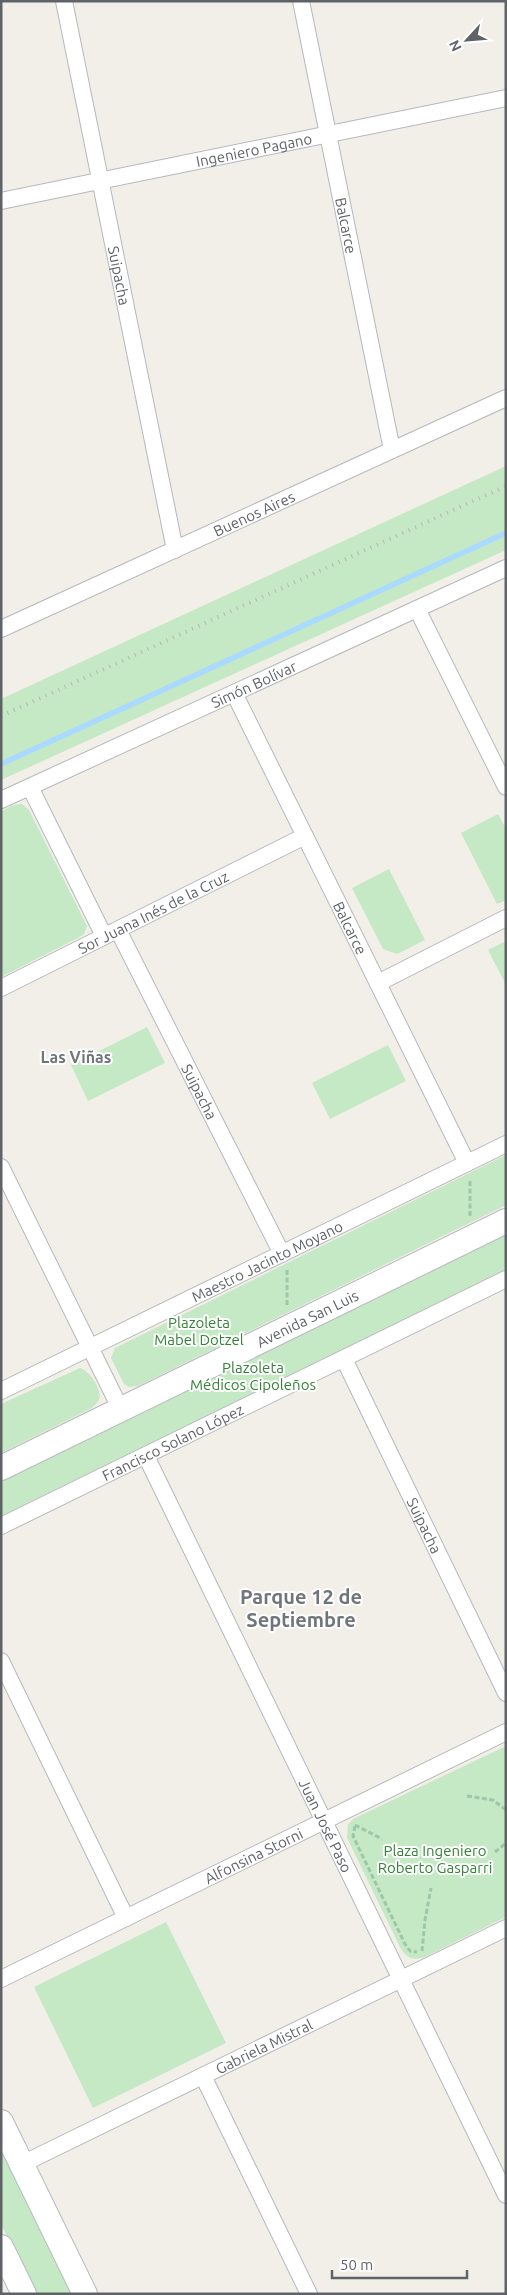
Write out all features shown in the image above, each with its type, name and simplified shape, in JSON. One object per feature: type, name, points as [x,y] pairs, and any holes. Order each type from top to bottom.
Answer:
[{"type":"main road","name":"Avenida San Luis","points":[[1,1468],[506,1221]]},
{"type":"main road","points":[[1,2122],[85,2294]]},
{"type":"main road","points":[[1,2247],[24,2294]]},
{"type":"street","name":"Suipacha","points":[[64,1],[174,550]]},
{"type":"street","name":"Balcarce","points":[[301,1],[392,450]]},
{"type":"street","name":"Ingeniero Pagano","points":[[1,201],[506,98]]},
{"type":"street","name":"Buenos Aires","points":[[1,629],[506,398]]},
{"type":"street","name":"Simón Bolívar","points":[[1,800],[506,568]]},
{"type":"street","points":[[418,609],[506,787]]},
{"type":"street","name":"Balcarce","points":[[234,693],[469,1168]]},
{"type":"street","name":"Suipacha","points":[[30,787],[111,933],[282,1254]]},
{"type":"street","name":"Sor Juana Inés de la Cruz","points":[[1,988],[305,836]]},
{"type":"street","points":[[378,983],[506,918]]},
{"type":"street","name":"Maestro Jacinto Moyano","points":[[1,1391],[282,1254],[469,1168],[506,1144]]},
{"type":"street","points":[[1,1167],[121,1410]]},
{"type":"street","name":"Francisco Solano López","points":[[1,1526],[506,1279]]},
{"type":"street","name":"Suipacha","points":[[344,1359],[506,1693]]},
{"type":"street","name":"Juan José Paso","points":[[146,1456],[506,2195]]},
{"type":"street","points":[[1,1661],[126,1918]]},
{"type":"street","name":"Alfonsina Storni","points":[[1,1978],[506,1732]]},
{"type":"street","name":"Gabriela Mistral","points":[[22,2164],[506,1928]]},
{"type":"street","points":[[203,2076],[309,2294]]},
{"type":"path","points":[[469,1168],[470,1220]]},
{"type":"path","points":[[282,1254],[287,1266],[287,1310]]},
{"type":"path","points":[[467,1796],[493,1800],[506,1810]]},
{"type":"path","points":[[382,1839],[356,1824],[353,1830],[354,1836],[405,1944],[414,1952],[422,1951],[431,1888]]},
{"type":"path","points":[[495,1852],[506,1843]]},
{"type":"green space","points":[[506,466],[506,550],[1,780],[1,699]]},
{"type":"green space","points":[[22,804],[29,810],[87,926],[84,934],[78,938],[1,977],[1,811],[14,805]]},
{"type":"green space","points":[[498,814],[506,829],[506,900],[497,904],[461,833]]},
{"type":"green space","points":[[389,869],[425,940],[397,954],[383,949],[352,888]]},
{"type":"green space","points":[[506,941],[506,985],[488,950]]},
{"type":"green space","points":[[147,1027],[165,1063],[88,1101],[71,1065]]},
{"type":"green space","points":[[388,1045],[406,1081],[330,1119],[312,1083]]},
{"type":"green space","name":"Plazoleta Mabel Dotzel","points":[[506,1155],[506,1205],[138,1386],[129,1387],[124,1384],[111,1358],[115,1348]]},
{"type":"green space","name":"Plazoleta Médicos Cipoleños","points":[[506,1235],[506,1270],[1,1516],[1,1482]]},
{"type":"green space","points":[[80,1368],[87,1372],[97,1386],[100,1396],[96,1404],[90,1409],[1,1453],[1,1404]]},
{"type":"green space","name":"Plaza Ingeniero Roberto Gasparri","points":[[506,1746],[506,1917],[425,1957],[410,1958],[400,1947],[347,1838],[348,1824],[355,1818]]},
{"type":"green space","points":[[166,1922],[226,2043],[93,2108],[34,1987]]},
{"type":"green space","points":[[1,2146],[74,2294],[35,2294],[1,2224]]},
{"type":"waterway","points":[[1,764],[506,533]]},
{"type":"railway","points":[[1,716],[506,486]]},
{"type":"district","name":"Las Viñas","points":[[76,1057]]},
{"type":"district","name":"Parque 12 de Septiembre","points":[[301,1608]]}]
